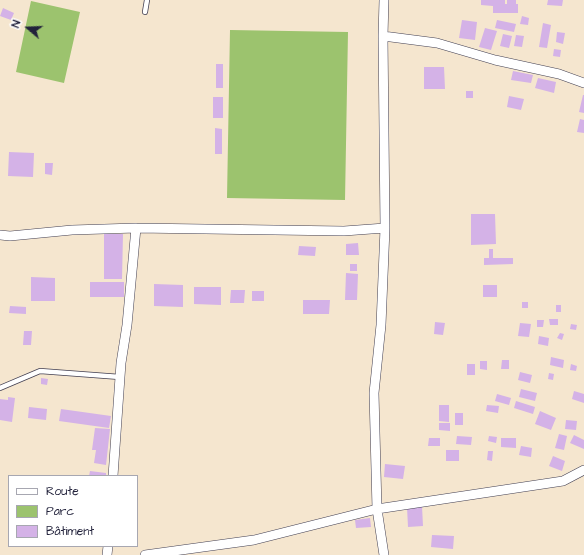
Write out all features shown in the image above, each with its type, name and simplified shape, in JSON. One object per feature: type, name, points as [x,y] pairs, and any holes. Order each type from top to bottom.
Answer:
[{"type":"street","points":[[384,0],[382,36],[385,228],[381,325],[374,393],[377,509],[384,555]]},
{"type":"street","points":[[382,36],[437,43],[495,60],[559,74],[584,83]]},
{"type":"street","points":[[0,235],[10,236],[72,230],[136,228],[344,231],[385,228]]},
{"type":"street","points":[[113,475],[120,363],[127,325],[136,228]]},
{"type":"street","points":[[145,555],[254,540],[377,509],[564,480],[584,470]]},
{"type":"lane","points":[[146,12],[147,0]]},
{"type":"lane","points":[[0,388],[40,371],[120,377]]},
{"type":"green space","points":[[31,1],[80,12],[64,83],[16,72]]},
{"type":"green space","points":[[230,30],[348,32],[345,200],[227,198]]},
{"type":"building","points":[[481,0],[505,0],[505,4],[507,4],[507,0],[516,0],[516,4],[518,4],[518,13],[493,13],[493,6],[481,5]]},
{"type":"building","points":[[548,0],[563,0],[562,6],[547,5]]},
{"type":"building","points":[[3,8],[14,13],[11,20],[0,16]]},
{"type":"building","points":[[522,16],[529,18],[528,25],[520,24]]},
{"type":"building","points":[[462,20],[477,22],[475,40],[459,38]]},
{"type":"building","points":[[497,20],[516,24],[514,32],[495,28]]},
{"type":"building","points":[[543,23],[551,25],[547,48],[539,47]]},
{"type":"building","points":[[485,28],[497,31],[491,50],[479,47]]},
{"type":"building","points":[[557,32],[565,33],[563,44],[556,42]]},
{"type":"building","points":[[503,34],[512,36],[509,48],[500,46]]},
{"type":"building","points":[[516,35],[524,36],[522,47],[514,46]]},
{"type":"building","points":[[554,49],[561,50],[560,57],[553,56]]},
{"type":"building","points":[[216,64],[223,64],[223,88],[216,88]]},
{"type":"building","points":[[424,67],[444,67],[445,89],[424,89]]},
{"type":"building","points":[[513,71],[533,75],[531,83],[511,80]]},
{"type":"building","points":[[538,78],[556,82],[554,93],[535,88]]},
{"type":"building","points":[[466,91],[473,91],[473,98],[466,98]]},
{"type":"building","points":[[584,95],[584,113],[579,112]]},
{"type":"building","points":[[509,96],[524,99],[521,110],[507,107]]},
{"type":"building","points":[[213,97],[223,97],[223,118],[213,118]]},
{"type":"building","points":[[580,119],[584,120],[584,133],[577,132]]},
{"type":"building","points":[[215,128],[222,129],[222,154],[215,154]]},
{"type":"building","points":[[9,152],[34,153],[33,177],[8,176]]},
{"type":"building","points":[[45,163],[53,163],[52,175],[45,174]]},
{"type":"building","points":[[471,214],[495,214],[496,244],[471,245]]},
{"type":"building","points":[[104,234],[123,234],[122,279],[104,279]]},
{"type":"building","points":[[358,243],[359,255],[346,255],[346,244]]},
{"type":"building","points":[[299,246],[316,247],[315,256],[298,255]]},
{"type":"building","points":[[489,249],[493,249],[493,258],[513,258],[513,264],[484,265],[484,258],[489,258]]},
{"type":"building","points":[[350,264],[357,264],[357,271],[350,271]]},
{"type":"building","points":[[346,273],[358,274],[357,300],[345,300]]},
{"type":"building","points":[[31,277],[55,278],[55,301],[31,301]]},
{"type":"building","points":[[90,282],[124,282],[124,297],[90,297]]},
{"type":"building","points":[[154,284],[183,285],[183,307],[154,306]]},
{"type":"building","points":[[483,285],[497,285],[497,297],[483,297]]},
{"type":"building","points":[[194,287],[221,287],[221,305],[194,304]]},
{"type":"building","points":[[231,290],[245,290],[244,303],[230,303]]},
{"type":"building","points":[[252,291],[264,291],[264,301],[252,301]]},
{"type":"building","points":[[303,300],[330,300],[329,314],[303,314]]},
{"type":"building","points":[[522,302],[528,302],[528,308],[522,308]]},
{"type":"building","points":[[556,305],[561,305],[561,312],[556,312]]},
{"type":"building","points":[[10,306],[26,307],[26,314],[9,313]]},
{"type":"building","points":[[549,319],[558,319],[558,325],[550,325]]},
{"type":"building","points":[[537,320],[544,320],[543,327],[537,327]]},
{"type":"building","points":[[435,322],[445,323],[443,335],[434,334]]},
{"type":"building","points":[[520,323],[531,324],[529,337],[518,336]]},
{"type":"building","points":[[571,324],[577,325],[576,330],[570,329]]},
{"type":"building","points":[[24,331],[32,331],[31,345],[23,345]]},
{"type":"building","points":[[560,333],[564,334],[562,340],[557,338]]},
{"type":"building","points":[[539,336],[549,338],[548,346],[538,344]]},
{"type":"building","points":[[551,357],[564,360],[563,368],[550,365]]},
{"type":"building","points":[[502,360],[509,360],[509,369],[501,369]]},
{"type":"building","points":[[480,361],[487,361],[487,370],[480,369]]},
{"type":"building","points":[[467,364],[475,364],[475,375],[467,375]]},
{"type":"building","points":[[571,364],[577,366],[576,371],[570,370]]},
{"type":"building","points":[[520,372],[532,375],[530,383],[518,380]]},
{"type":"building","points":[[549,373],[554,374],[553,380],[548,379]]},
{"type":"building","points":[[41,378],[48,379],[47,385],[41,384]]},
{"type":"building","points":[[521,389],[537,393],[535,401],[519,397]]},
{"type":"building","points":[[574,391],[584,394],[584,403],[572,399]]},
{"type":"building","points":[[497,394],[511,398],[509,405],[495,401]]},
{"type":"building","points":[[8,397],[15,398],[12,422],[0,420],[0,399],[8,400]]},
{"type":"building","points":[[516,401],[535,407],[533,414],[514,408]]},
{"type":"building","points":[[439,405],[449,405],[449,422],[439,421]]},
{"type":"building","points":[[487,405],[499,406],[498,413],[486,411]]},
{"type":"building","points":[[29,407],[47,409],[46,420],[28,418]]},
{"type":"building","points":[[61,409],[111,416],[109,428],[59,421]]},
{"type":"building","points":[[540,411],[556,418],[551,430],[535,424]]},
{"type":"building","points":[[455,413],[463,413],[463,425],[455,425]]},
{"type":"building","points":[[566,420],[577,421],[576,430],[565,429]]},
{"type":"building","points":[[439,423],[450,423],[450,431],[439,430]]},
{"type":"building","points":[[95,428],[110,429],[106,465],[94,463],[96,450],[92,450]]},
{"type":"building","points":[[559,434],[567,436],[564,450],[555,448]]},
{"type":"building","points":[[574,435],[584,440],[584,449],[570,443]]},
{"type":"building","points":[[457,436],[472,437],[471,445],[456,444]]},
{"type":"building","points":[[489,436],[497,437],[496,443],[488,441]]},
{"type":"building","points":[[429,438],[440,438],[440,446],[428,446]]},
{"type":"building","points":[[501,438],[516,438],[516,448],[501,447]]},
{"type":"building","points":[[521,446],[532,448],[531,457],[519,455]]},
{"type":"building","points":[[446,450],[459,450],[459,461],[446,461]]},
{"type":"building","points":[[488,451],[493,451],[492,461],[487,460]]},
{"type":"building","points":[[553,456],[565,461],[562,471],[549,466]]},
{"type":"building","points":[[385,464],[405,466],[403,479],[384,477]]},
{"type":"building","points":[[90,471],[106,473],[106,475],[89,475]]},
{"type":"building","points":[[422,506],[423,526],[408,527],[407,507]]},
{"type":"building","points":[[370,518],[371,527],[356,528],[355,520]]},
{"type":"building","points":[[432,535],[454,536],[453,549],[431,547]]}]
